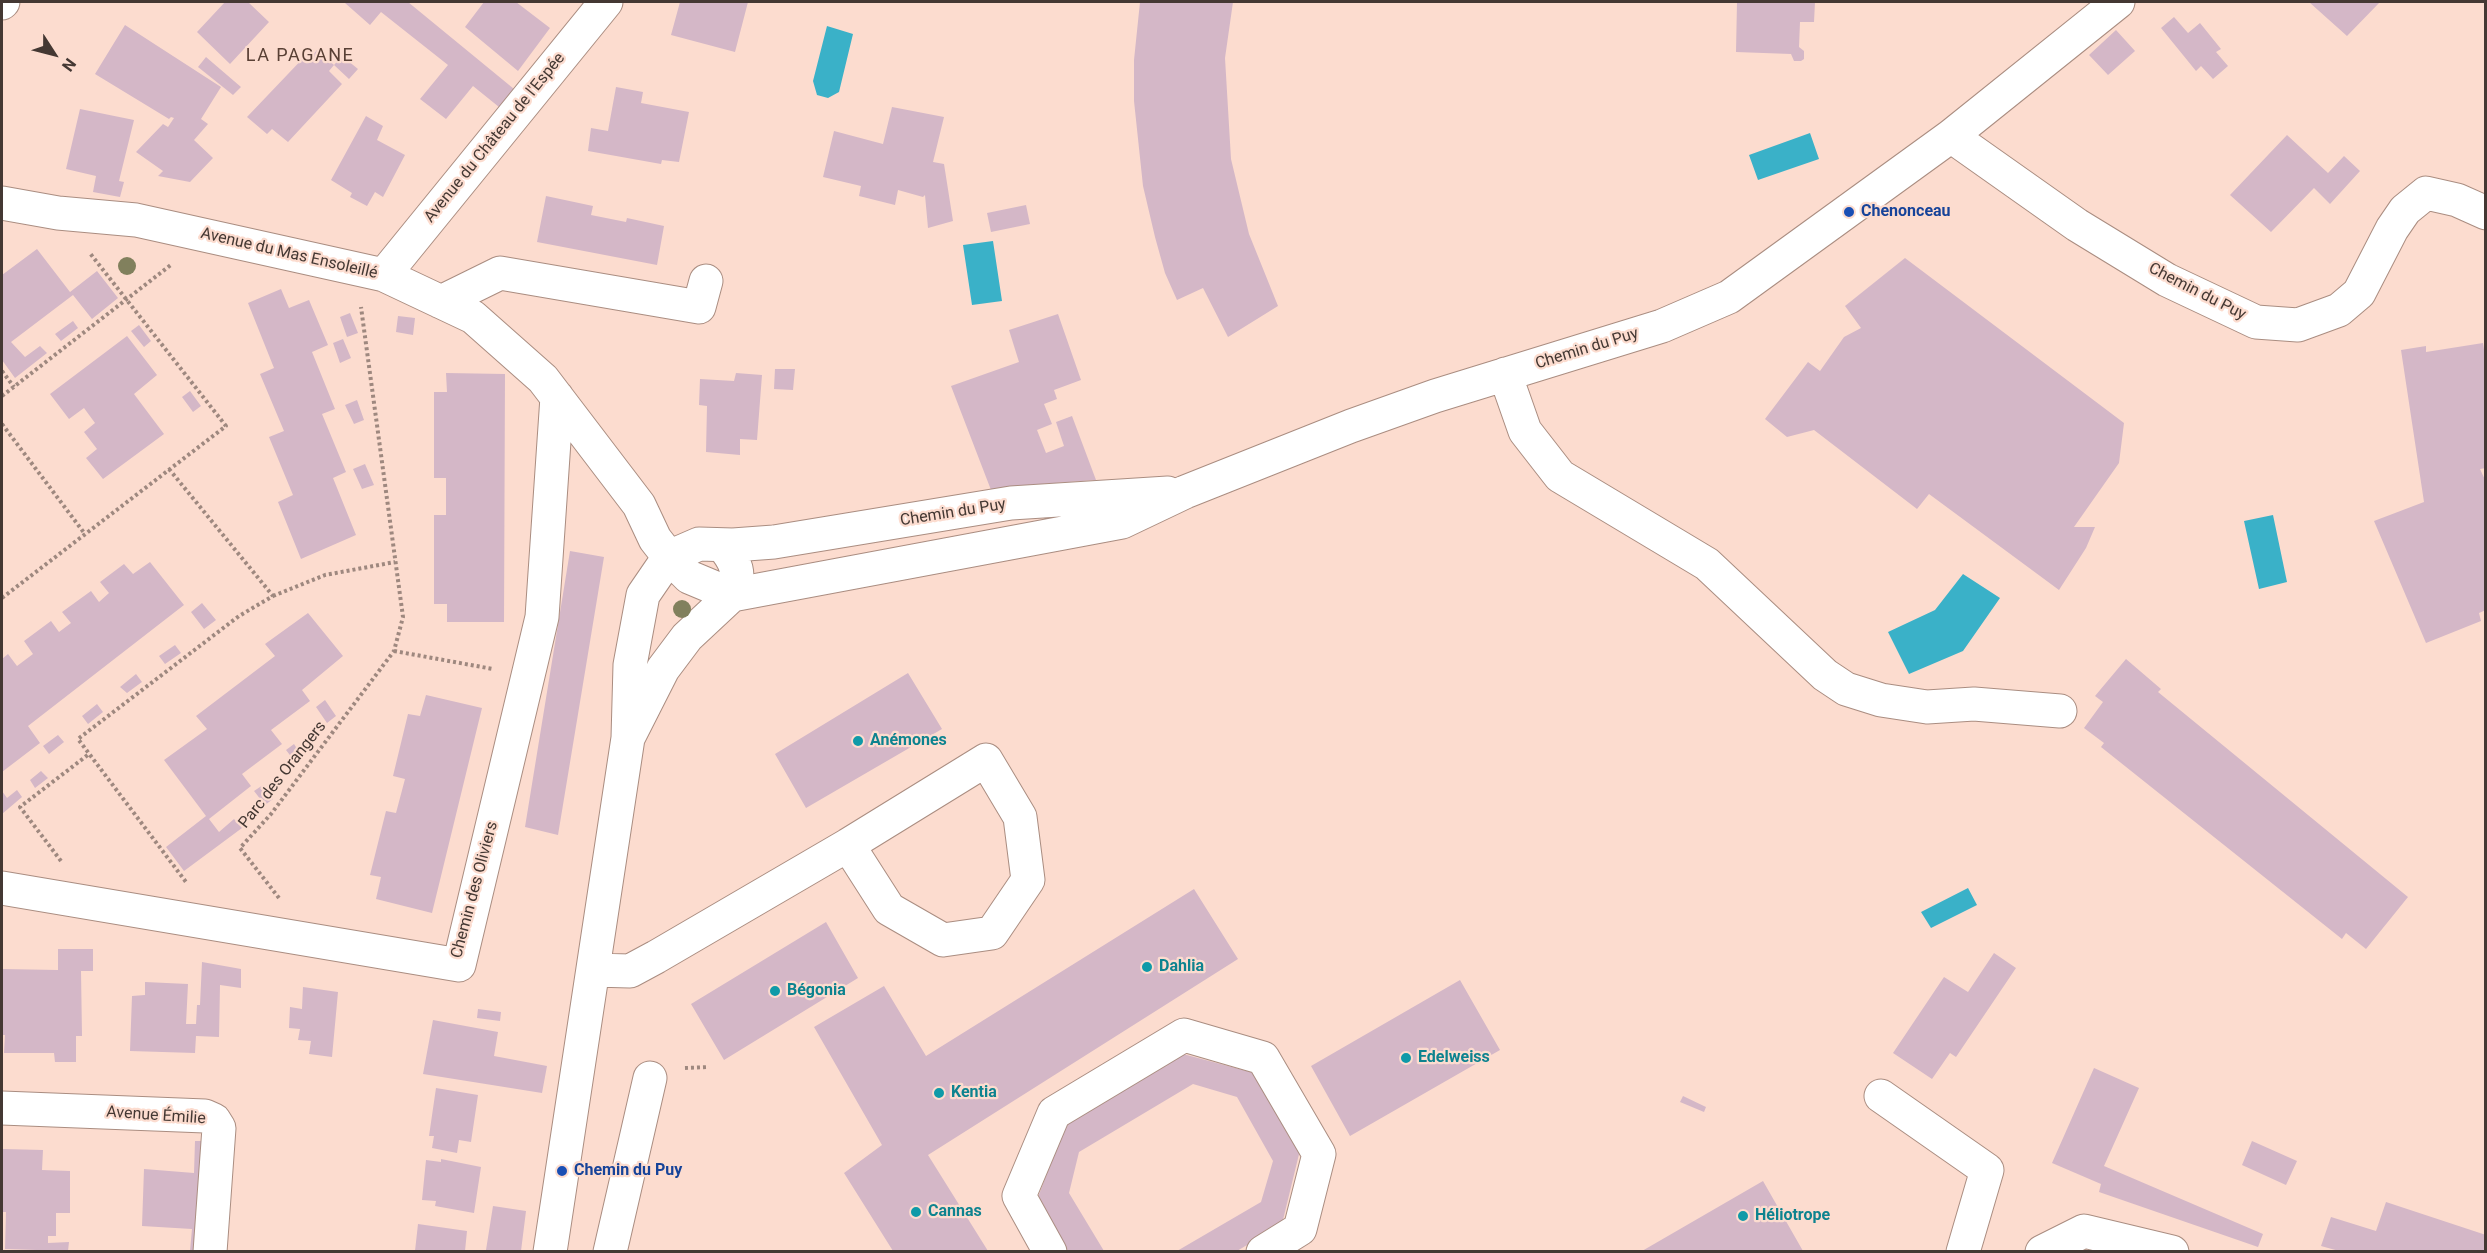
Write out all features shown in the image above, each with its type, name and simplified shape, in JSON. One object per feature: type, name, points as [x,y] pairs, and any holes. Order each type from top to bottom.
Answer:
[{"type":"street","name":"Avenue du Château de l'Espée","points":[[384,275],[606,2]]},
{"type":"street","name":"Chemin du Puy","points":[[732,596],[1122,522],[1185,492],[1340,430],[1436,396],[1662,326],[1730,297],[1951,136],[2118,2]]},
{"type":"street","name":"Chemin du Puy","points":[[1951,136],[2087,231],[2167,280],[2256,322],[2298,325],[2339,310],[2359,293],[2392,229],[2405,210],[2426,193],[2457,200],[2486,213]]},
{"type":"street","name":"Avenue du Mas Ensoleillé","points":[[2,203],[58,213],[136,220],[384,275],[473,317],[543,379],[639,505],[655,539],[669,557]]},
{"type":"street","points":[[441,302],[500,273],[699,307],[706,281]]},
{"type":"street","points":[[1505,374],[1525,431],[1560,476],[1707,564],[1825,675],[1846,689],[1881,700],[1927,707],[1974,704],[2060,711]]},
{"type":"street","name":"Chemin des Oliviers","points":[[2,888],[459,965],[542,617],[557,397]]},
{"type":"street","name":"Chemin du Puy","points":[[669,557],[699,544],[774,542],[1011,503],[1185,492]]},
{"type":"street","points":[[628,738],[663,669],[687,637],[732,596],[737,586],[735,560],[722,545]]},
{"type":"street","points":[[550,1251],[628,738],[630,664],[644,595],[669,557],[689,577],[732,596]]},
{"type":"street","points":[[593,970],[630,971],[848,845],[986,760],[1020,818],[1028,880],[992,933],[943,940],[889,909],[848,845]]},
{"type":"street","points":[[1050,1251],[1019,1196],[1054,1113],[1184,1035],[1263,1058],[1319,1154],[1300,1229],[1263,1251]]},
{"type":"street","points":[[609,1251],[650,1078]]},
{"type":"street","points":[[1881,1096],[1988,1170],[1963,1251]]},
{"type":"street","name":"Avenue Émilie","points":[[2,1108],[205,1116],[214,1120],[219,1128],[210,1251]]},
{"type":"street","points":[[2042,1251],[2085,1231],[2172,1251]]},
{"type":"path","points":[[2,598],[225,426],[58,213]]},
{"type":"path","points":[[2,396],[209,236]]},
{"type":"path","name":"Parc des Orangers","points":[[313,941],[240,848],[272,814],[394,651],[403,617],[361,306]]},
{"type":"path","points":[[2,371],[14,387]]},
{"type":"path","points":[[2,424],[85,534]]},
{"type":"path","points":[[169,469],[273,596]]},
{"type":"path","points":[[219,925],[78,739],[239,616],[273,596],[325,575],[395,562]]},
{"type":"path","points":[[394,651],[528,675]]},
{"type":"path","points":[[89,754],[20,807],[94,904]]},
{"type":"water","points":[[827,26],[853,34],[839,92],[828,98],[817,95],[813,81]]},
{"type":"water","points":[[1810,133],[1819,159],[1758,180],[1749,155]]},
{"type":"water","points":[[993,241],[1002,301],[972,305],[963,245]]},
{"type":"water","points":[[2273,515],[2287,582],[2259,589],[2244,521]]},
{"type":"water","points":[[1963,574],[2000,598],[1963,651],[1909,674],[1888,632],[1935,610]]},
{"type":"water","points":[[1968,888],[1977,905],[1931,928],[1921,912]]},
{"type":"building","points":[[225,2],[248,2],[269,22],[230,64],[197,32]]},
{"type":"building","points":[[346,2],[408,2],[514,89],[499,107],[473,86],[446,119],[420,99],[448,65],[381,12],[370,25]]},
{"type":"building","points":[[484,2],[516,2],[550,28],[518,71],[465,27]]},
{"type":"building","points":[[680,2],[748,2],[735,52],[671,35]]},
{"type":"building","points":[[1140,2],[1233,2],[1225,58],[1231,159],[1249,234],[1278,306],[1228,337],[1203,288],[1177,300],[1165,273],[1155,237],[1143,186],[1134,101],[1134,60]]},
{"type":"building","points":[[1737,2],[1815,2],[1814,22],[1800,22],[1799,47],[1804,51],[1804,59],[1794,61],[1791,54],[1736,52]]},
{"type":"building","points":[[2309,2],[2380,2],[2347,36]]},
{"type":"building","points":[[2174,17],[2188,33],[2200,23],[2221,49],[2216,52],[2228,66],[2213,79],[2201,66],[2196,71],[2161,28]]},
{"type":"building","points":[[125,25],[221,87],[201,119],[208,124],[194,140],[213,158],[190,182],[158,176],[163,171],[136,152],[163,124],[168,127],[174,118],[169,119],[95,74]]},
{"type":"building","points":[[2116,30],[2135,51],[2108,75],[2089,55]]},
{"type":"building","points":[[317,50],[334,65],[329,71],[342,84],[288,142],[272,129],[267,134],[247,117],[308,53],[312,56]]},
{"type":"building","points":[[342,56],[358,69],[349,79],[334,65]]},
{"type":"building","points":[[206,57],[241,87],[233,95],[198,67]]},
{"type":"building","points":[[616,87],[643,92],[641,103],[689,112],[679,162],[662,160],[661,164],[588,151],[591,128],[608,131]]},
{"type":"building","points":[[892,107],[944,117],[933,162],[944,164],[953,221],[928,228],[925,195],[923,197],[898,190],[895,205],[859,196],[861,186],[823,177],[834,131],[883,144]]},
{"type":"building","points":[[80,109],[134,120],[119,181],[124,182],[120,197],[93,192],[96,176],[66,169]]},
{"type":"building","points":[[366,116],[383,126],[377,140],[405,155],[383,197],[375,192],[367,206],[350,197],[352,193],[331,180]]},
{"type":"building","points":[[2287,135],[2328,173],[2344,156],[2360,171],[2330,204],[2314,188],[2271,232],[2230,195]]},
{"type":"building","points":[[546,196],[593,206],[591,215],[626,222],[627,218],[664,226],[657,265],[537,242]]},
{"type":"building","points":[[1026,205],[1030,224],[991,232],[987,213]]},
{"type":"building","points":[[37,249],[70,292],[97,271],[118,298],[92,319],[73,295],[11,342],[25,357],[40,346],[47,353],[15,378],[2,360],[2,275]]},
{"type":"building","points":[[1905,258],[2124,423],[2119,463],[2074,527],[2095,527],[2086,548],[2059,590],[1929,494],[1917,509],[1814,430],[1787,437],[1765,419],[1808,362],[1820,371],[1844,337],[1861,328],[1845,306]]},
{"type":"building","points":[[281,289],[289,308],[309,300],[328,345],[312,352],[335,409],[322,414],[346,472],[333,478],[356,535],[301,559],[278,502],[293,495],[269,437],[284,431],[260,374],[274,368],[248,303]]},
{"type":"building","points":[[350,313],[358,333],[347,337],[340,317]]},
{"type":"building","points":[[1058,314],[1081,380],[1054,390],[1057,399],[1044,404],[1052,424],[1037,430],[1046,453],[1064,446],[1056,422],[1072,416],[1096,480],[991,490],[951,386],[1019,362],[1009,330]]},
{"type":"building","points":[[398,316],[415,318],[413,335],[396,332]]},
{"type":"building","points":[[73,321],[78,328],[61,341],[55,334]]},
{"type":"building","points":[[139,325],[151,341],[144,347],[131,331]]},
{"type":"building","points":[[127,336],[157,375],[134,394],[164,434],[103,479],[86,458],[97,449],[84,432],[95,423],[84,408],[69,419],[50,394]]},
{"type":"building","points":[[343,339],[351,358],[340,363],[333,343]]},
{"type":"building","points":[[2483,343],[2486,362],[2486,468],[2480,469],[2486,482],[2486,610],[2479,613],[2481,621],[2426,643],[2374,521],[2424,502],[2401,350],[2426,346],[2426,352]]},
{"type":"building","points":[[775,369],[795,369],[793,390],[774,389]]},
{"type":"building","points":[[446,373],[505,374],[504,622],[447,622],[447,604],[434,604],[434,515],[446,515],[446,478],[434,478],[434,392],[447,392]]},
{"type":"building","points":[[736,373],[762,375],[757,440],[740,439],[740,455],[706,452],[707,406],[699,405],[700,379],[734,381]]},
{"type":"building","points":[[190,391],[201,406],[193,412],[182,397]]},
{"type":"building","points":[[357,400],[364,420],[354,424],[345,405]]},
{"type":"building","points":[[365,464],[374,485],[362,489],[353,469]]},
{"type":"building","points":[[570,551],[604,557],[558,835],[525,827]]},
{"type":"building","points":[[150,562],[184,605],[28,726],[40,743],[2,772],[2,659],[8,654],[17,666],[33,654],[24,641],[51,621],[59,632],[71,623],[62,612],[91,591],[99,602],[109,593],[100,582],[124,564],[133,574]]},
{"type":"building","points":[[202,603],[216,620],[204,629],[191,612]]},
{"type":"building","points":[[308,613],[343,656],[302,690],[310,701],[271,730],[282,744],[242,774],[251,786],[209,819],[219,832],[234,819],[242,828],[184,871],[166,847],[206,816],[164,760],[207,729],[196,716],[275,656],[265,644]]},
{"type":"building","points":[[175,645],[181,653],[165,664],[159,656]]},
{"type":"building","points":[[2126,659],[2161,689],[2158,692],[2408,897],[2366,949],[2346,933],[2342,939],[2101,747],[2104,743],[2084,728],[2103,702],[2095,696]]},
{"type":"building","name":"Anémones","points":[[908,673],[942,729],[806,808],[775,754]]},
{"type":"building","points":[[136,674],[142,682],[127,693],[120,687]]},
{"type":"building","points":[[426,695],[482,708],[432,913],[376,899],[381,877],[370,875],[386,811],[396,813],[405,779],[393,776],[408,714],[420,716]]},
{"type":"building","points":[[325,700],[336,716],[327,723],[316,707]]},
{"type":"building","points":[[97,704],[103,712],[88,724],[82,716]]},
{"type":"building","points":[[58,735],[64,742],[49,754],[43,746]]},
{"type":"building","points":[[294,744],[303,758],[296,763],[286,750]]},
{"type":"building","points":[[41,771],[48,778],[35,788],[30,780]]},
{"type":"building","points":[[263,785],[273,799],[265,805],[254,791]]},
{"type":"building","points":[[17,790],[22,797],[2,814],[2,791],[7,798]]},
{"type":"building","points":[[1194,889],[1238,959],[928,1155],[988,1251],[893,1251],[844,1173],[882,1145],[814,1027],[884,986],[926,1056]]},
{"type":"building","name":"Bégonia","points":[[826,922],[858,978],[724,1060],[691,1004]]},
{"type":"building","points":[[58,949],[93,949],[93,971],[81,971],[82,1036],[76,1036],[76,1062],[55,1062],[54,1053],[4,1053],[2,969],[58,970]]},
{"type":"building","points":[[1994,953],[2016,968],[1956,1057],[1950,1053],[1932,1079],[1893,1053],[1944,977],[1968,992]]},
{"type":"building","points":[[202,962],[241,969],[241,988],[220,985],[219,1037],[196,1036],[195,1053],[130,1051],[132,996],[145,995],[145,982],[188,984],[186,1024],[196,1024],[197,1005],[200,1005]]},
{"type":"building","name":"Edelweiss","points":[[1460,980],[1500,1050],[1350,1136],[1311,1066]]},
{"type":"building","points":[[303,987],[338,992],[332,1057],[309,1054],[311,1041],[298,1040],[300,1029],[289,1028],[290,1007],[302,1009]]},
{"type":"building","points":[[478,1009],[501,1012],[500,1021],[477,1018]]},
{"type":"building","points":[[433,1020],[498,1032],[494,1056],[547,1066],[542,1093],[423,1074]]},
{"type":"building","points":[[1183,1054],[1258,1074],[1301,1146],[1282,1224],[1237,1251],[1177,1251],[1261,1202],[1273,1161],[1237,1097],[1193,1084],[1079,1152],[1069,1193],[1104,1251],[1068,1251],[1038,1197],[1066,1124]]},
{"type":"building","points":[[2094,1068],[2139,1088],[2104,1166],[2263,1234],[2258,1247],[2099,1192],[2101,1184],[2052,1163]]},
{"type":"building","points":[[436,1088],[478,1095],[471,1142],[459,1140],[457,1153],[432,1148],[434,1136],[429,1136]]},
{"type":"building","points":[[1683,1096],[1706,1107],[1704,1112],[1680,1102]]},
{"type":"building","points":[[195,1141],[202,1141],[203,1251],[190,1251],[192,1229],[142,1226],[144,1169],[194,1173]]},
{"type":"building","points":[[2252,1141],[2297,1161],[2286,1185],[2242,1165]]},
{"type":"building","points":[[3,1149],[43,1150],[42,1170],[70,1171],[70,1213],[56,1213],[56,1236],[48,1236],[48,1243],[69,1242],[68,1251],[5,1249],[6,1212],[2,1212]]},
{"type":"building","points":[[441,1159],[481,1167],[474,1213],[435,1206],[436,1201],[422,1200],[426,1160],[441,1162]]},
{"type":"building","name":"Héliotrope","points":[[1763,1181],[1803,1251],[1642,1251]]},
{"type":"building","points":[[2386,1202],[2486,1235],[2486,1251],[2339,1251],[2321,1246],[2331,1217],[2376,1231]]},
{"type":"building","points":[[493,1206],[526,1211],[521,1251],[486,1250]]},
{"type":"building","points":[[418,1224],[467,1231],[465,1251],[415,1251]]},
{"type":"place","name":"Chenonceau","points":[[1849,212]]},
{"type":"place","name":"Anémones","points":[[858,741]]},
{"type":"place","name":"Dahlia","points":[[1147,967]]},
{"type":"place","name":"Bégonia","points":[[775,991]]},
{"type":"place","name":"Edelweiss","points":[[1406,1058]]},
{"type":"place","name":"Kentia","points":[[939,1093]]},
{"type":"place","name":"Chemin du Puy","points":[[562,1171]]},
{"type":"place","name":"Cannas","points":[[916,1212]]},
{"type":"place","name":"Héliotrope","points":[[1743,1216]]},
{"type":"district","name":"LA PAGANE","points":[[300,56]]}]
